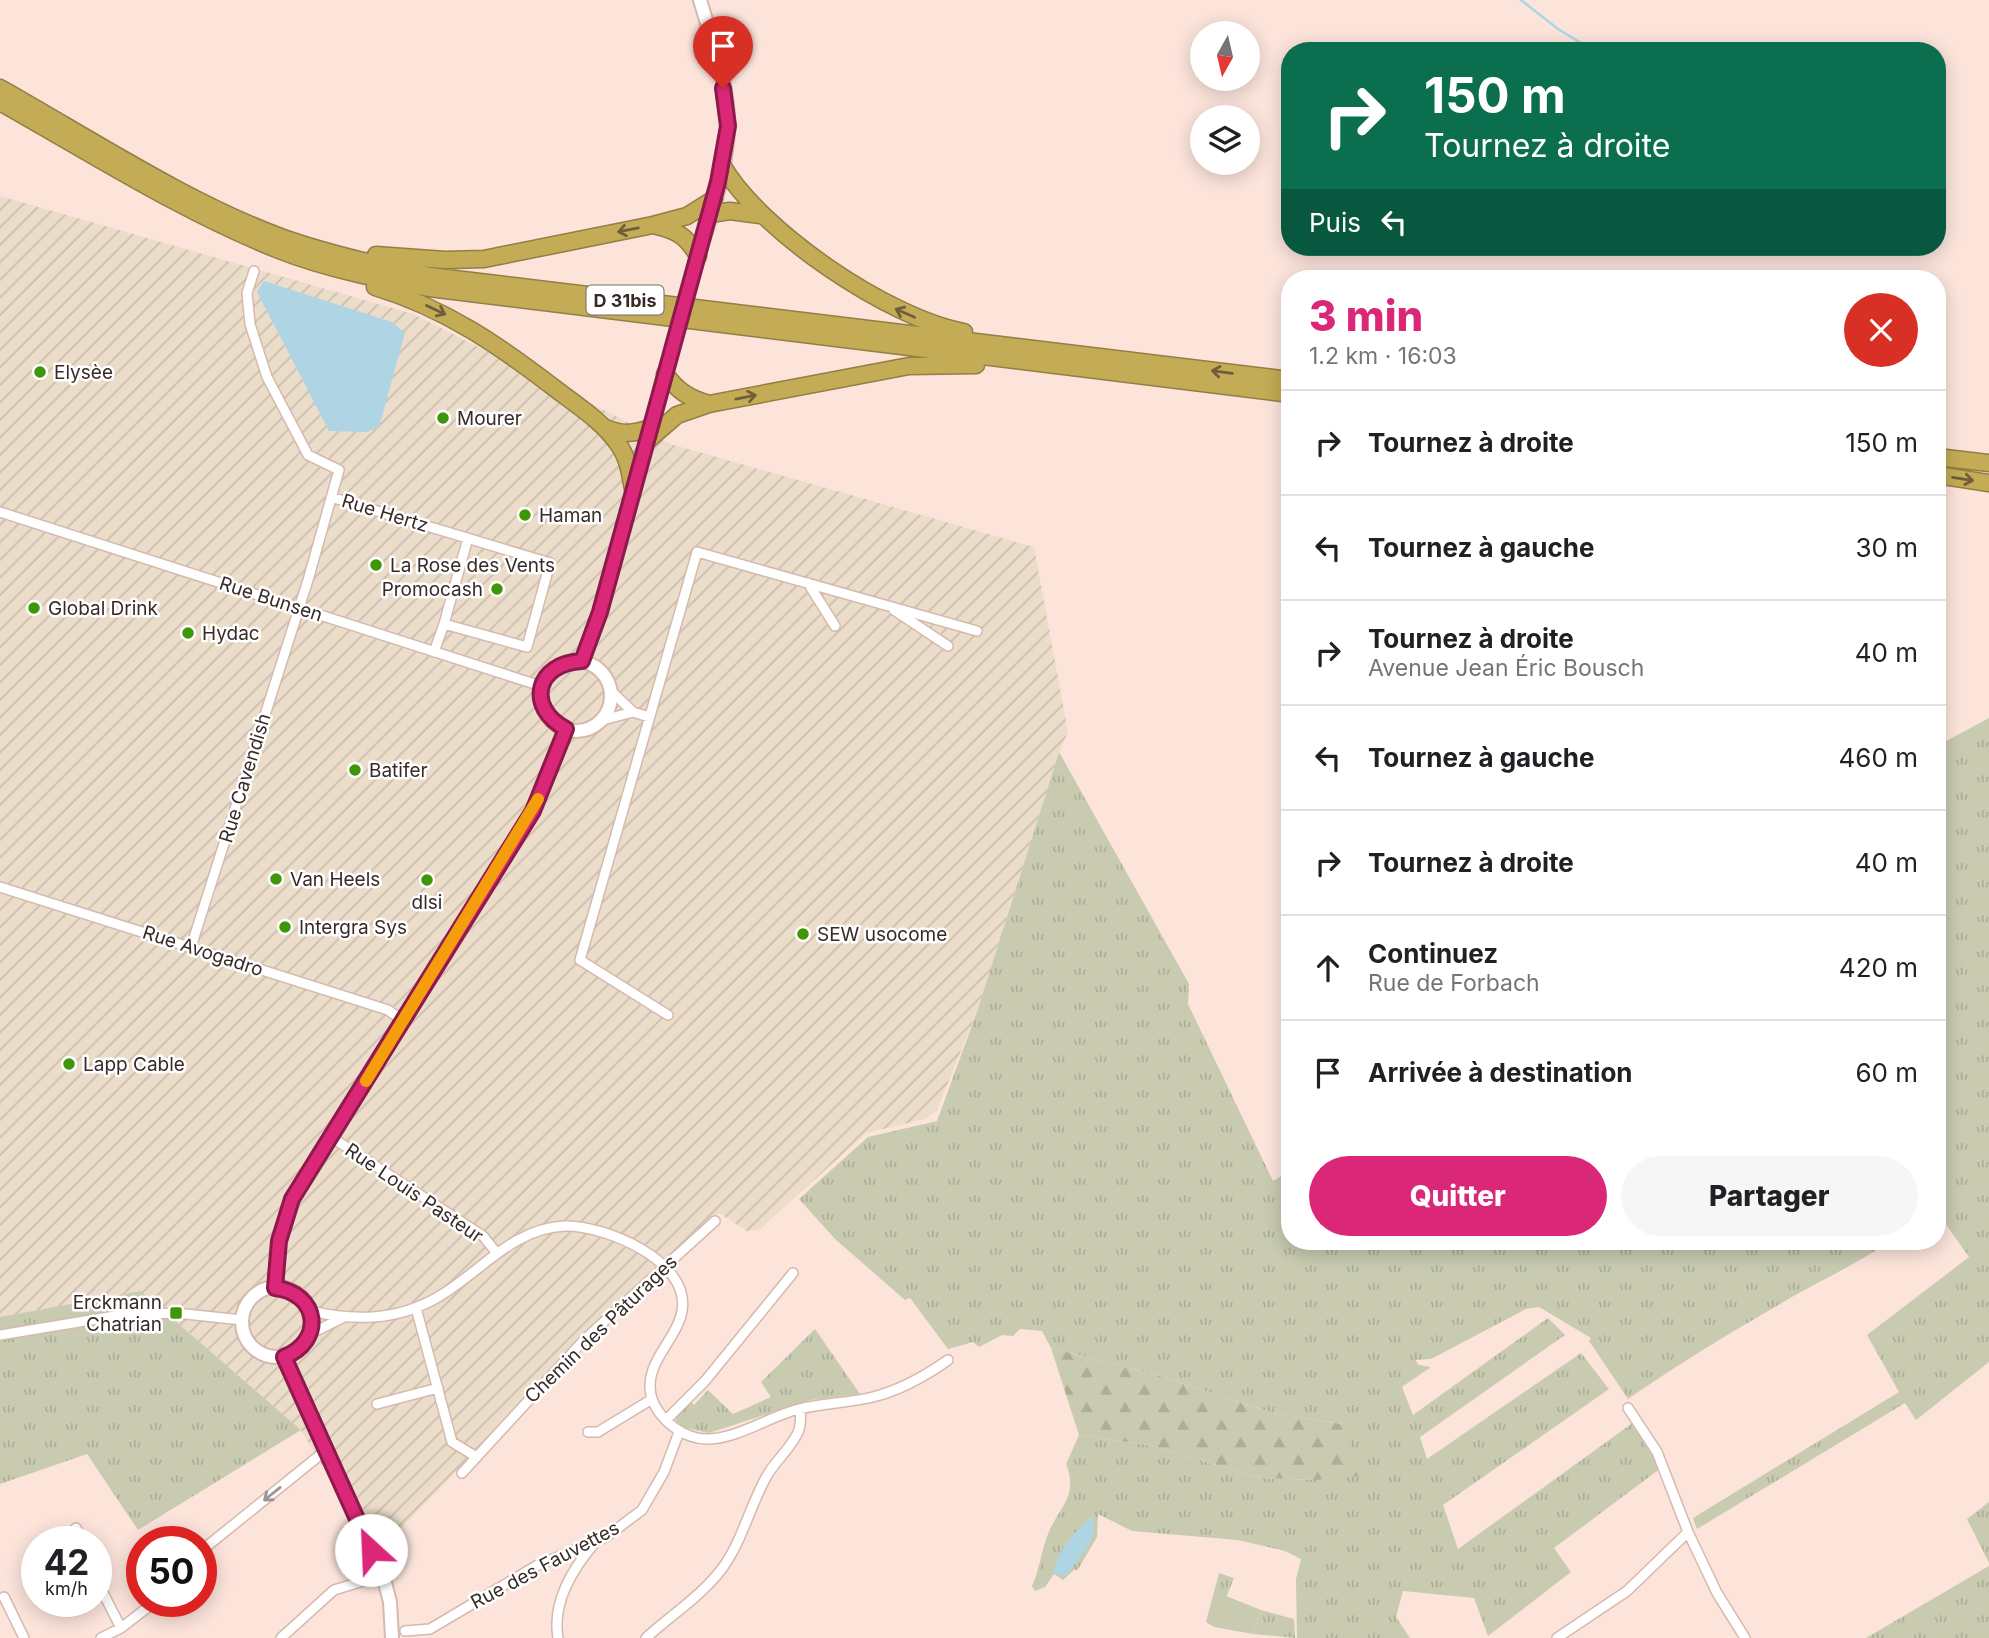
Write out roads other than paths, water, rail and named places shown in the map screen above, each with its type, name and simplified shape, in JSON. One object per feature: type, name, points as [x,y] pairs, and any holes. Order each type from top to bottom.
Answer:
[{"type":"highway","name":"D 31bis","points":[[0,88],[284,245],[430,276],[1281,379]]},
{"type":"highway","name":"D 31bis","points":[[0,102],[194,211],[365,276],[429,288],[1281,393]]},
{"type":"highway","points":[[722,165],[736,190],[761,215],[863,291],[904,314],[947,329],[1004,340],[1041,351]]},
{"type":"highway","points":[[284,245],[400,258],[471,259],[653,225],[712,207],[761,215]]},
{"type":"highway","points":[[653,225],[674,230],[688,238],[698,256]]},
{"type":"highway","points":[[284,245],[319,270],[407,297],[456,319],[503,349],[605,428],[619,434],[648,435],[677,415],[709,404],[909,366],[964,364],[1043,371],[1103,371]]},
{"type":"highway","points":[[665,374],[677,391],[691,399],[709,404]]},
{"type":"highway","points":[[605,428],[625,456],[634,489]]},
{"type":"highway","points":[[1946,458],[1989,463]]},
{"type":"highway","points":[[1946,476],[1989,483]]},
{"type":"main road","points":[[582,661],[600,612],[722,165],[728,126],[721,69],[700,0]]},
{"type":"main road","points":[[582,661],[597,667],[607,679],[611,691],[610,704],[599,721],[578,731],[566,729],[553,722],[544,712],[541,687],[547,674],[557,666],[582,661]]},
{"type":"main road","points":[[275,1288],[279,1241],[292,1199],[533,811],[566,729]]},
{"type":"main road","points":[[275,1288],[297,1293],[310,1311],[310,1334],[304,1345],[284,1357],[274,1357],[254,1349],[247,1340],[242,1320],[249,1301],[265,1289],[275,1288]]},
{"type":"main road","points":[[284,1357],[383,1575],[390,1602],[392,1638]]},
{"type":"street","points":[[254,271],[247,293],[250,324],[267,377],[308,454],[339,470],[334,498]]},
{"type":"street","name":"Rue Hertz","points":[[298,608],[334,498],[550,563],[527,647],[444,624]]},
{"type":"street","name":"Rue Bunsen","points":[[0,512],[541,687]]},
{"type":"street","points":[[434,652],[468,538]]},
{"type":"street","points":[[668,1015],[580,960],[697,552],[977,631]]},
{"type":"street","points":[[808,583],[835,626]]},
{"type":"street","points":[[888,606],[948,646]]},
{"type":"street","name":"Rue Cavendish","points":[[191,947],[298,608]]},
{"type":"street","points":[[611,691],[633,712],[649,717]]},
{"type":"street","points":[[599,721],[633,712]]},
{"type":"street","name":"Rue Avogadro","points":[[0,887],[388,1010],[403,1021]]},
{"type":"street","name":"Rue Louis Pasteur","points":[[331,1136],[483,1236],[496,1252]]},
{"type":"street","name":"Chemin des Pâturages","points":[[462,1473],[585,1339],[716,1221]]},
{"type":"street","points":[[310,1311],[342,1318],[388,1317],[416,1308],[440,1296],[496,1252],[530,1235],[565,1226],[605,1232],[645,1250],[665,1267],[681,1291],[682,1310],[676,1328],[659,1353],[650,1381],[652,1399],[666,1420],[679,1432],[710,1439],[800,1409],[873,1397],[918,1381],[948,1360]]},
{"type":"street","points":[[666,1420],[705,1381],[793,1273]]},
{"type":"street","points":[[416,1308],[452,1442],[475,1457]]},
{"type":"street","points":[[0,1335],[121,1315],[176,1313],[242,1320]]},
{"type":"street","points":[[310,1334],[342,1318]]},
{"type":"street","points":[[377,1404],[438,1388]]},
{"type":"street","points":[[588,1432],[598,1432],[652,1399]]},
{"type":"street","points":[[1628,1408],[1657,1452],[1688,1532],[1717,1593],[1745,1638]]},
{"type":"street","points":[[646,1638],[668,1618],[683,1609],[721,1569],[751,1516],[768,1474],[798,1432],[800,1409]]},
{"type":"street","name":"Rue des Fauvettes","points":[[405,1631],[430,1629],[536,1566],[595,1542],[642,1510],[664,1472],[679,1432]]},
{"type":"street","points":[[217,1538],[325,1451]]},
{"type":"street","points":[[1557,1638],[1627,1591],[1688,1532]]},
{"type":"street","points":[[558,1638],[556,1624],[562,1595],[576,1565],[595,1542]]},
{"type":"street","points":[[281,1638],[334,1590],[383,1575]]},
{"type":"street","points":[[4,1597],[24,1638]]},
{"type":"street","points":[[112,1610],[121,1628]]},
{"type":"street","points":[[102,1638],[135,1617]]},
{"type":"water","points":[[264,281],[392,322],[405,333],[379,427],[367,432],[329,431],[257,292]]},
{"type":"water","points":[[1093,1516],[1094,1527],[1086,1549],[1067,1576],[1053,1573],[1055,1564],[1068,1542]]},
{"type":"waterway","points":[[1521,0],[1579,42]]},
{"type":"place","name":"Elysèe","points":[[40,372]]},
{"type":"place","name":"Mourer","points":[[443,418]]},
{"type":"place","name":"Haman","points":[[525,515]]},
{"type":"place","name":"La Rose des Vents","points":[[376,565]]},
{"type":"place","name":"Promocash","points":[[497,589]]},
{"type":"place","name":"Global Drink","points":[[34,608]]},
{"type":"place","name":"Hydac","points":[[188,633]]},
{"type":"place","name":"Batifer","points":[[355,770]]},
{"type":"place","name":"Van Heels","points":[[276,879]]},
{"type":"place","name":"dlsi","points":[[427,880]]},
{"type":"place","name":"Intergra Sys","points":[[285,927]]},
{"type":"place","name":"SEW usocome","points":[[803,934]]},
{"type":"place","name":"Lapp Cable","points":[[69,1064]]},
{"type":"place","name":"Erckmann Chatrian","points":[[176,1313]]}]
